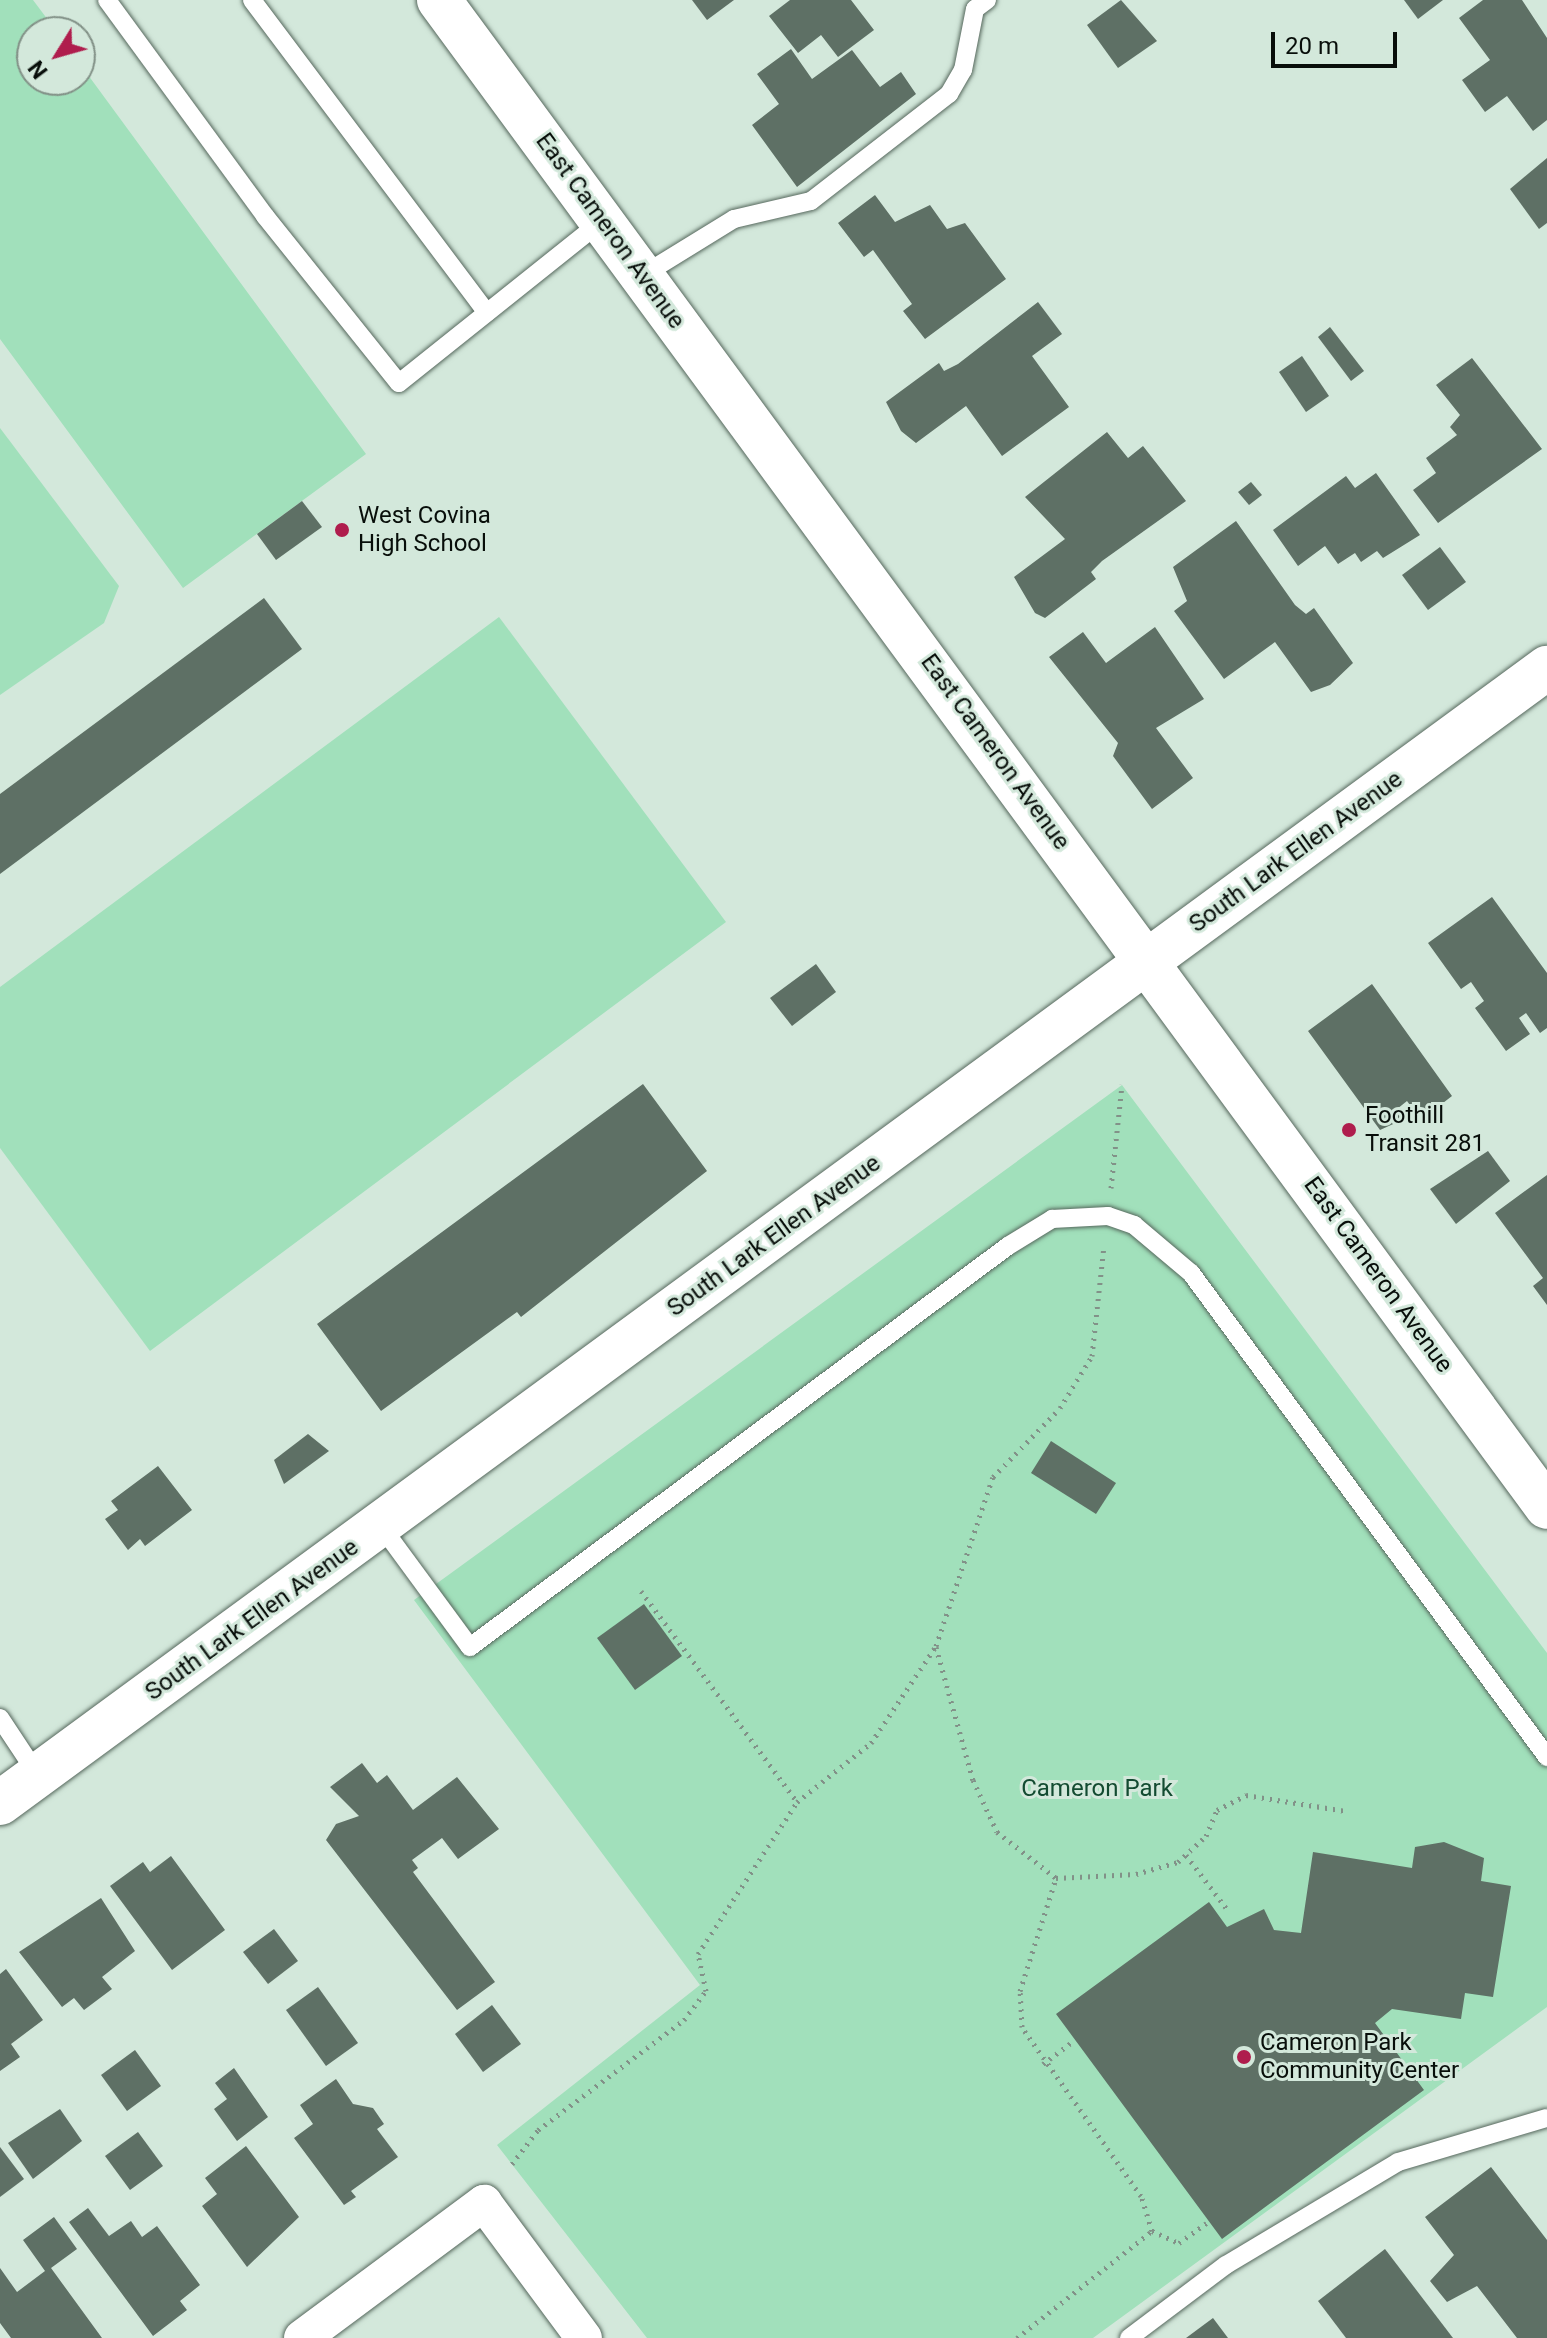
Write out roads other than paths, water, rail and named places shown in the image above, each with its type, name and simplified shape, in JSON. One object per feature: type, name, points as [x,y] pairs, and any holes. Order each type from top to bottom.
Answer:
[{"type":"street","name":"East Cameron Avenue","points":[[439,0],[1148,959],[1547,1507]]},
{"type":"street","name":"South Lark Ellen Avenue","points":[[0,1803],[1547,668]]},
{"type":"street","points":[[302,2338],[484,2203],[584,2338]]},
{"type":"lane","points":[[107,0],[265,216],[399,383],[602,221]]},
{"type":"lane","points":[[252,0],[487,313]]},
{"type":"lane","points":[[643,275],[734,219],[811,201],[949,94],[963,70],[975,9],[987,0]]},
{"type":"lane","points":[[381,1526],[470,1647],[1008,1246],[1052,1219],[1108,1216],[1134,1225],[1191,1273],[1547,1757]]},
{"type":"lane","points":[[0,1718],[37,1774]]},
{"type":"lane","points":[[1129,2338],[1226,2265],[1398,2162],[1547,2118]]},
{"type":"place","name":"West Covina High School","points":[[342,530]]},
{"type":"place","name":"Foothill Transit 281","points":[[1349,1130]]},
{"type":"place","name":"Cameron Park Community Center","points":[[1244,2057]]},
{"type":"park label","name":"Cameron Park","points":[[1097,1789]]}]
